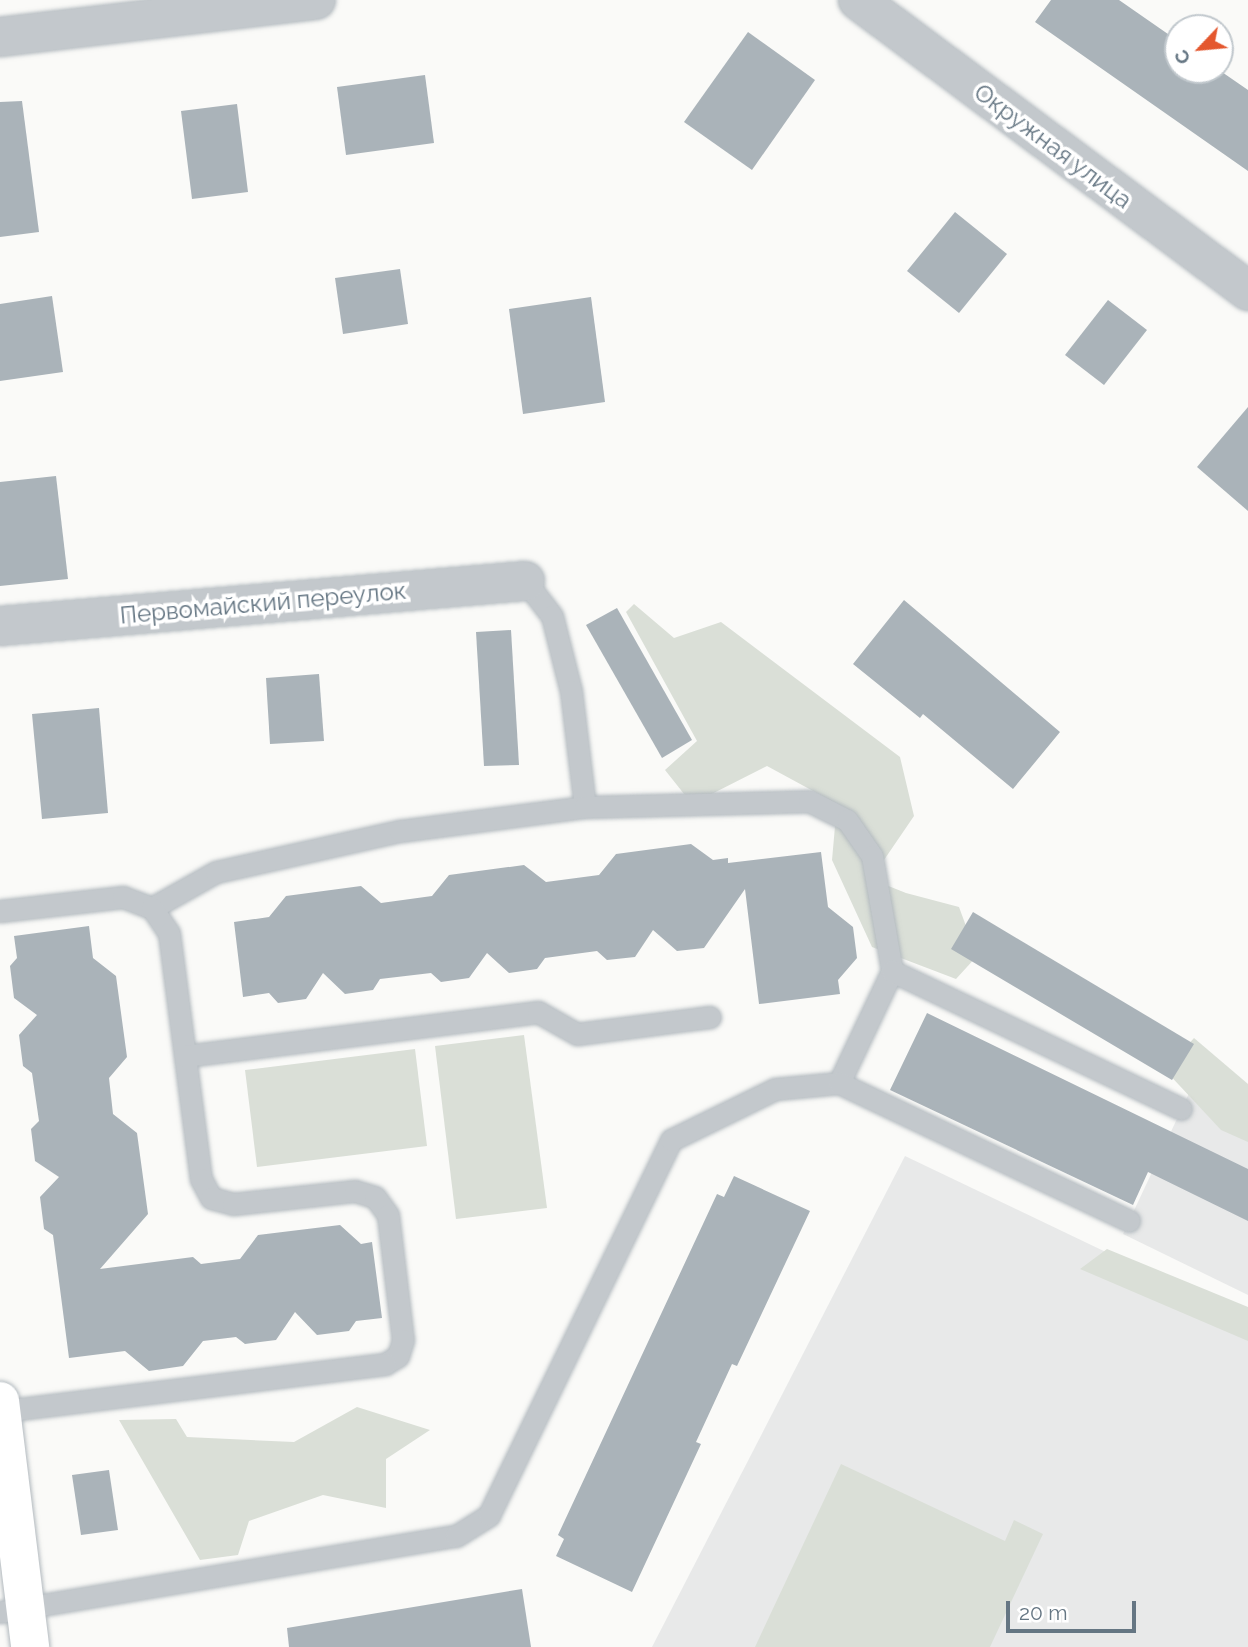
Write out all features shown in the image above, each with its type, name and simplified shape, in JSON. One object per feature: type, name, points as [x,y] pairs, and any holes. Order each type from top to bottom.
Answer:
[{"type":"street","points":[[0,37],[316,0]]},
{"type":"street","name":"Окружная улица","points":[[858,0],[1248,291]]},
{"type":"street","name":"Первомайский переулок","points":[[0,626],[525,580]]},
{"type":"street","points":[[0,1408],[13,1610],[30,1647]]},
{"type":"lane","points":[[525,580],[552,616],[571,691],[585,807]]},
{"type":"lane","points":[[152,908],[216,872],[400,831],[585,807],[809,801],[847,820],[872,856],[892,971],[839,1083]]},
{"type":"lane","points":[[0,911],[123,897],[152,908],[169,933],[201,1179],[211,1198],[233,1204],[355,1191],[375,1197],[388,1215],[403,1340],[398,1356],[385,1364],[0,1408]]},
{"type":"lane","points":[[892,971],[1181,1109]]},
{"type":"lane","points":[[185,1056],[538,1012],[577,1034],[710,1017]]},
{"type":"lane","points":[[13,1610],[48,1602],[456,1536],[489,1515],[671,1140],[775,1089],[839,1083],[1129,1221]]},
{"type":"shaded area","points":[[634,604],[674,638],[721,622],[900,757],[914,816],[871,879],[906,893],[959,907],[977,956],[956,979],[872,947],[832,860],[837,804],[767,766],[692,804],[665,770],[697,741],[626,612]]},
{"type":"shaded area","points":[[524,1035],[547,1208],[456,1219],[435,1046]]},
{"type":"shaded area","points":[[1194,1038],[1248,1084],[1248,1142],[1221,1130],[1165,1070]]},
{"type":"shaded area","points":[[415,1049],[427,1146],[257,1167],[245,1070]]},
{"type":"shaded area","points":[[1190,1091],[1248,1129],[1248,1295],[1123,1234]]},
{"type":"shaded area","points":[[905,1156],[1248,1320],[1248,1647],[652,1647]]},
{"type":"shaded area","points":[[1107,1249],[1248,1307],[1248,1341],[1080,1269]]},
{"type":"shaded area","points":[[357,1407],[430,1430],[386,1459],[386,1508],[323,1495],[249,1521],[238,1555],[200,1560],[119,1420],[176,1419],[187,1437],[294,1442]]},
{"type":"shaded area","points":[[841,1464],[1005,1541],[1014,1520],[1043,1534],[990,1647],[755,1647]]},
{"type":"building","points":[[1051,0],[1119,0],[1164,31],[1164,84],[1234,84],[1234,80],[1248,90],[1248,171],[1035,22]]},
{"type":"building","points":[[748,32],[815,80],[752,170],[684,122]]},
{"type":"building","points":[[425,75],[434,143],[346,155],[337,87]]},
{"type":"building","points":[[22,101],[39,232],[0,237],[0,102]]},
{"type":"building","points":[[237,104],[248,192],[192,199],[181,111]]},
{"type":"building","points":[[955,212],[1007,254],[959,313],[907,271]]},
{"type":"building","points":[[400,269],[408,324],[343,334],[335,278]]},
{"type":"building","points":[[52,296],[63,372],[0,381],[0,304]]},
{"type":"building","points":[[591,297],[605,402],[523,414],[509,309]]},
{"type":"building","points":[[1108,300],[1147,330],[1104,385],[1065,355]]},
{"type":"building","points":[[1248,407],[1248,511],[1197,467]]},
{"type":"building","points":[[56,476],[68,579],[0,586],[0,482]]},
{"type":"building","points":[[904,600],[1060,732],[1013,789],[923,714],[920,718],[853,664]]},
{"type":"building","points":[[617,608],[692,740],[662,758],[586,625]]},
{"type":"building","points":[[511,630],[519,765],[484,766],[476,632]]},
{"type":"building","points":[[319,674],[324,741],[270,744],[266,678]]},
{"type":"building","points":[[99,708],[108,813],[42,819],[32,714]]},
{"type":"building","points":[[691,844],[713,860],[728,858],[728,863],[821,852],[828,907],[853,927],[857,958],[838,980],[840,994],[759,1004],[745,889],[704,948],[677,951],[653,930],[635,957],[607,960],[597,951],[545,958],[537,969],[509,973],[487,953],[469,978],[441,982],[431,973],[380,979],[373,990],[345,994],[323,973],[306,999],[278,1003],[269,993],[243,997],[234,922],[269,917],[286,896],[361,886],[381,903],[432,896],[449,875],[524,865],[546,882],[599,875],[616,854]]},
{"type":"building","points":[[973,912],[1194,1044],[1172,1080],[951,949]]},
{"type":"building","points":[[89,926],[93,958],[116,976],[127,1057],[109,1078],[113,1114],[137,1133],[148,1214],[100,1269],[193,1257],[201,1264],[240,1259],[258,1235],[340,1225],[361,1244],[372,1242],[382,1318],[356,1321],[349,1331],[317,1335],[295,1312],[276,1340],[245,1344],[236,1337],[203,1341],[183,1366],[149,1371],[125,1351],[69,1358],[53,1235],[44,1229],[40,1197],[59,1177],[35,1161],[31,1129],[39,1121],[32,1073],[23,1066],[19,1035],[37,1015],[14,998],[10,966],[17,958],[14,936]]},
{"type":"building","points":[[927,1013],[1248,1169],[1248,1221],[1148,1172],[1133,1205],[890,1090]]},
{"type":"building","points":[[734,1176],[810,1211],[737,1366],[732,1364],[696,1442],[701,1444],[632,1592],[556,1556],[564,1539],[558,1535],[717,1194],[724,1197]]},
{"type":"building","points":[[109,1470],[118,1530],[81,1535],[72,1475]]},
{"type":"building","points":[[522,1589],[531,1647],[289,1647],[287,1628]]}]
